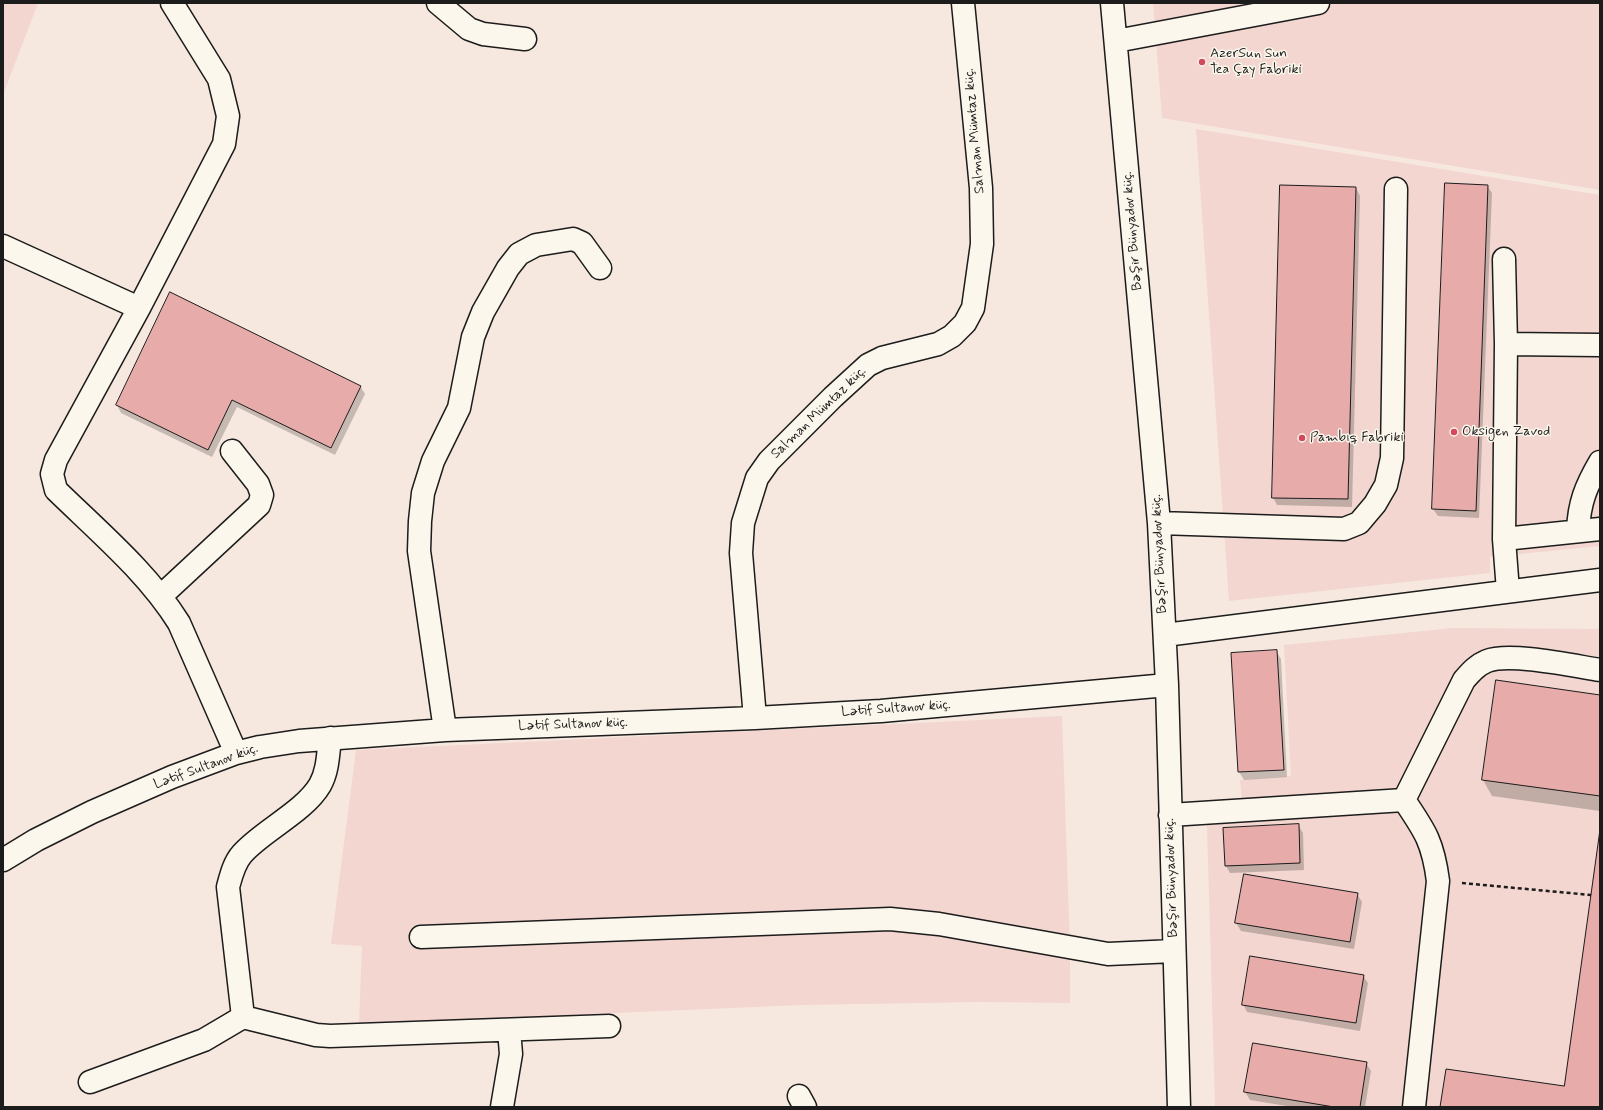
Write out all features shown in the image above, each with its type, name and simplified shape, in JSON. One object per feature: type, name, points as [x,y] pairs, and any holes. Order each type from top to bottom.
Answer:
[{"type":"street","points":[[172,3],[219,79],[228,116],[224,144],[139,308],[56,460],[52,474],[56,490],[149,581],[179,623],[236,753]]},
{"type":"street","points":[[438,3],[469,29],[483,34],[525,39]]},
{"type":"street","name":"Salman Mümtaz küç.","points":[[756,718],[741,553],[743,523],[757,478],[769,461],[868,364],[882,358],[938,344],[952,336],[965,323],[973,308],[982,244],[981,188],[963,3]]},
{"type":"street","name":"Bəşir Bünyadov küç.","points":[[1112,3],[1159,523],[1167,686],[1179,1107]]},
{"type":"street","points":[[1116,41],[1318,3]]},
{"type":"street","points":[[1159,523],[1344,529],[1359,523],[1375,504],[1386,485],[1392,458],[1396,189]]},
{"type":"street","points":[[445,730],[419,551],[420,521],[423,493],[433,462],[458,408],[473,337],[483,312],[508,268],[519,254],[536,245],[573,239],[582,244],[600,268]]},
{"type":"street","points":[[3,246],[139,308]]},
{"type":"street","points":[[1504,259],[1506,344],[1504,539],[1508,591]]},
{"type":"street","points":[[1506,344],[1600,345]]},
{"type":"street","points":[[161,596],[259,505],[262,495],[258,484],[232,451]]},
{"type":"street","points":[[1578,531],[1582,497],[1600,462]]},
{"type":"street","points":[[1504,539],[1600,529]]},
{"type":"street","points":[[1165,635],[1600,580]]},
{"type":"street","points":[[1404,800],[1464,680],[1477,666],[1489,660],[1508,657],[1600,670]]},
{"type":"street","name":"Lətif Sultanov küç.","points":[[3,860],[36,840],[92,812],[172,777],[236,753],[266,746],[330,738],[445,730],[756,718],[888,710],[1167,686]]},
{"type":"street","points":[[243,1017],[228,887],[232,871],[241,854],[301,805],[320,786],[327,767],[330,738]]},
{"type":"street","points":[[1170,815],[1404,800]]},
{"type":"street","points":[[1404,800],[1426,832],[1434,854],[1438,880],[1414,1107]]},
{"type":"street","points":[[421,937],[890,918],[939,924],[1108,954],[1174,951]]},
{"type":"street","points":[[90,1082],[204,1040],[227,1028],[243,1017],[316,1035],[330,1036],[609,1026]]},
{"type":"street","points":[[502,1107],[511,1054],[509,1030]]},
{"type":"path","points":[[1438,880],[1591,895]]},
{"type":"shaded area","points":[[3,3],[38,3],[3,95]]},
{"type":"shaded area","points":[[1153,3],[1600,3],[1600,190],[1162,118]]},
{"type":"shaded area","points":[[1196,129],[1600,195],[1600,546],[1490,557],[1490,573],[1229,601]]},
{"type":"shaded area","points":[[1600,626],[1600,1107],[1215,1107],[1207,825],[1244,823],[1240,780],[1291,776],[1284,645],[1453,628],[1599,629]]},
{"type":"shaded area","points":[[1062,716],[1070,948],[1070,1003],[981,1002],[802,1005],[359,1024],[362,946],[331,944],[356,750]]},
{"type":"building","points":[[1445,183],[1488,185],[1476,511],[1432,509]]},
{"type":"building","points":[[1280,185],[1356,187],[1348,499],[1272,498]]},
{"type":"building","points":[[170,292],[361,386],[331,448],[232,400],[208,450],[116,405]]},
{"type":"building","points":[[1277,650],[1284,770],[1238,772],[1231,653]]},
{"type":"building","points":[[1496,680],[1600,695],[1600,796],[1482,780]]},
{"type":"building","points":[[1299,824],[1300,863],[1225,866],[1223,828]]},
{"type":"building","points":[[1600,830],[1600,1107],[1440,1107],[1446,1069],[1564,1086]]},
{"type":"building","points":[[1244,874],[1358,893],[1350,942],[1235,923]]},
{"type":"building","points":[[1250,956],[1364,975],[1356,1023],[1242,1005]]},
{"type":"building","points":[[1253,1043],[1367,1062],[1360,1107],[1334,1107],[1244,1092]]},
{"type":"place","name":"AzerSun Sun Tea Çay Fabriki","points":[[1202,62]]},
{"type":"place","name":"Oksigen Zavod","points":[[1454,432]]},
{"type":"place","name":"Pambıq Fabriki","points":[[1302,438]]}]
